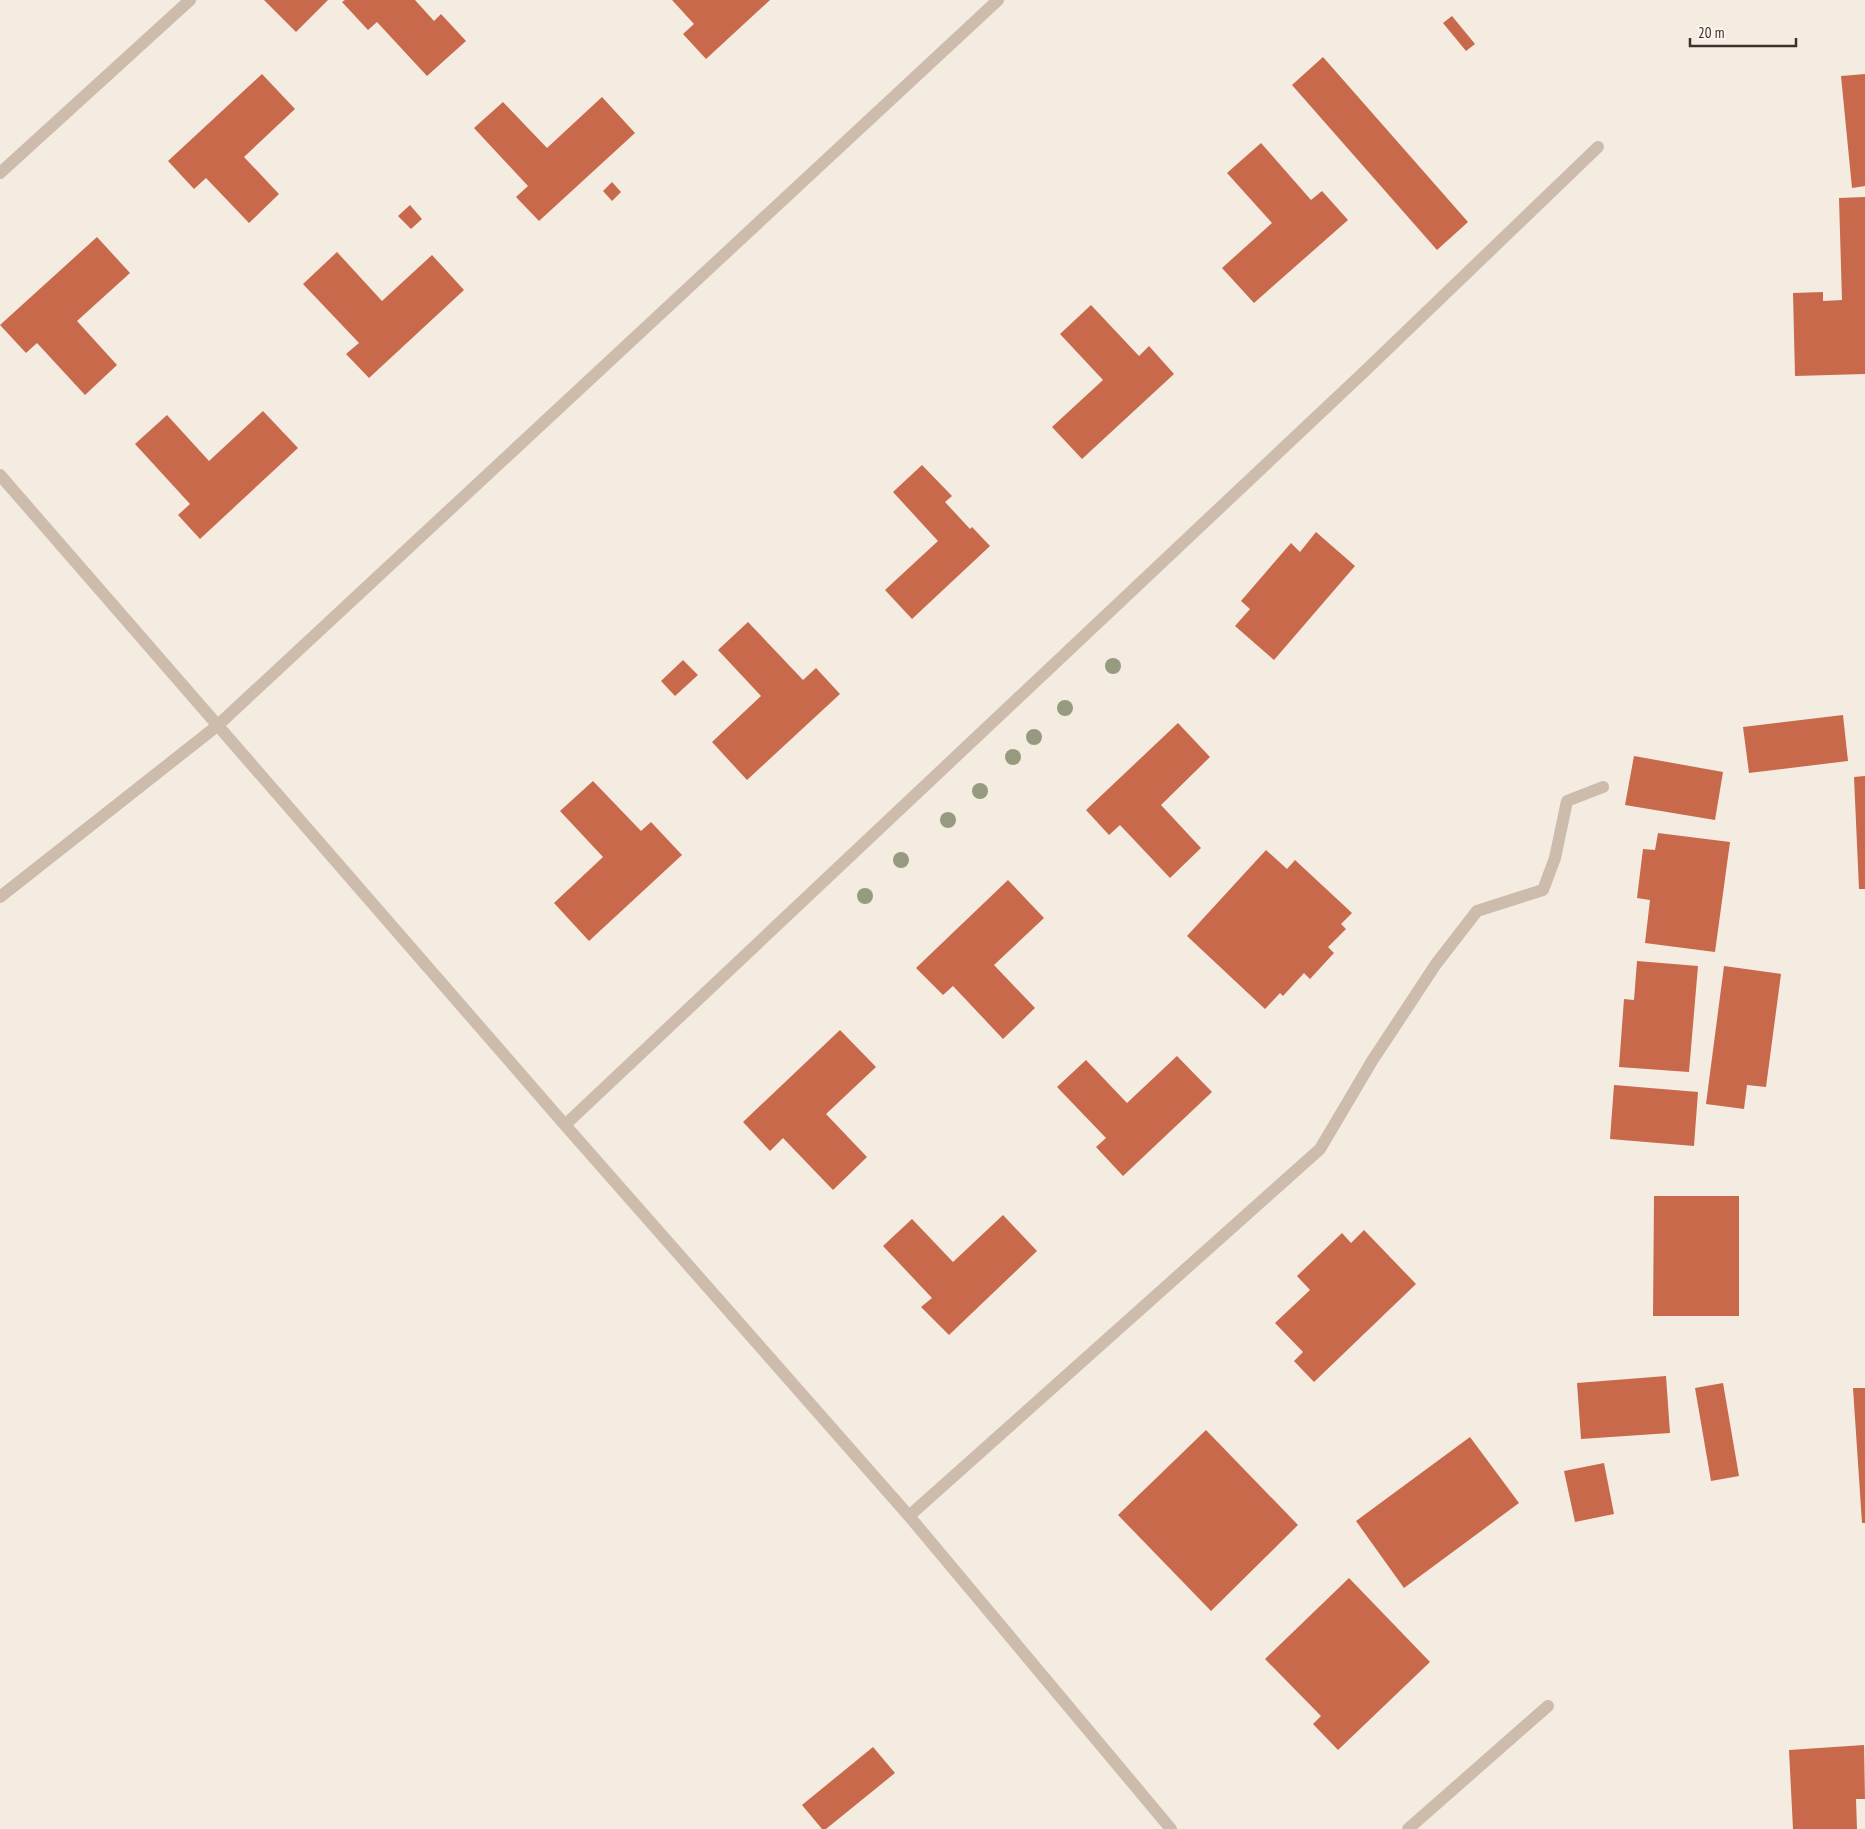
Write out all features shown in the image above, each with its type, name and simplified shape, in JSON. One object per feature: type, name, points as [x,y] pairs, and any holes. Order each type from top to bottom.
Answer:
[{"type":"street","points":[[0,173],[190,0]]},
{"type":"street","points":[[0,897],[217,726],[998,0]]},
{"type":"street","points":[[565,1126],[1365,371],[1598,147]]},
{"type":"street","points":[[0,475],[565,1126],[908,1516],[1170,1829]]},
{"type":"street","points":[[908,1516],[1320,1149],[1372,1061],[1436,964],[1477,911],[1543,890],[1555,858],[1568,801],[1603,787]]},
{"type":"street","points":[[1408,1829],[1548,1706]]},
{"type":"building","points":[[264,0],[328,0],[296,32]]},
{"type":"building","points":[[345,0],[415,0],[434,21],[441,14],[466,41],[427,76],[377,22],[368,30],[342,2]]},
{"type":"building","points":[[672,0],[770,0],[706,59],[683,34],[694,24]]},
{"type":"building","points":[[1452,16],[1475,44],[1466,51],[1443,23]]},
{"type":"building","points":[[1323,57],[1468,222],[1437,250],[1292,85]]},
{"type":"building","points":[[262,74],[295,109],[244,157],[279,194],[249,223],[206,178],[194,189],[168,161]]},
{"type":"building","points":[[1865,74],[1865,186],[1852,188],[1841,76]]},
{"type":"building","points":[[602,97],[635,133],[539,221],[516,197],[528,186],[474,128],[503,102],[547,148]]},
{"type":"building","points":[[1261,143],[1311,200],[1322,191],[1348,220],[1254,303],[1222,268],[1272,223],[1227,173]]},
{"type":"building","points":[[612,182],[621,192],[612,201],[603,191]]},
{"type":"building","points":[[1865,197],[1865,374],[1795,376],[1793,293],[1823,292],[1823,301],[1842,300],[1839,198]]},
{"type":"building","points":[[410,205],[422,219],[411,229],[398,216]]},
{"type":"building","points":[[97,237],[130,273],[77,321],[117,365],[85,395],[37,343],[26,353],[0,325]]},
{"type":"building","points":[[337,252],[382,301],[432,255],[464,290],[369,378],[346,354],[359,343],[303,284]]},
{"type":"building","points":[[1091,305],[1139,356],[1149,346],[1174,374],[1082,459],[1052,427],[1103,380],[1060,334]]},
{"type":"building","points":[[263,411],[298,448],[200,539],[178,515],[190,504],[135,444],[167,415],[209,461]]},
{"type":"building","points":[[922,465],[952,496],[945,502],[970,529],[972,527],[990,546],[912,619],[885,590],[938,541],[893,492]]},
{"type":"building","points":[[1316,532],[1355,566],[1274,660],[1235,626],[1250,609],[1241,601],[1291,543],[1300,552]]},
{"type":"building","points":[[748,622],[803,680],[816,668],[840,694],[747,780],[712,742],[761,696],[718,650]]},
{"type":"building","points":[[683,660],[698,675],[675,696],[661,681]]},
{"type":"building","points":[[1843,715],[1848,761],[1749,773],[1743,727]]},
{"type":"building","points":[[1178,723],[1210,757],[1161,805],[1201,848],[1170,878],[1120,825],[1109,835],[1086,810]]},
{"type":"building","points":[[1634,756],[1723,772],[1715,820],[1625,805]]},
{"type":"building","points":[[1865,776],[1865,889],[1859,889],[1854,777]]},
{"type":"building","points":[[593,781],[641,831],[651,822],[682,855],[589,941],[554,903],[603,857],[560,811]]},
{"type":"building","points":[[1658,833],[1730,842],[1715,952],[1645,943],[1650,900],[1637,898],[1643,849],[1655,850]]},
{"type":"building","points":[[1266,850],[1287,869],[1295,860],[1352,913],[1341,924],[1346,929],[1328,947],[1334,953],[1310,979],[1304,973],[1283,996],[1280,993],[1265,1009],[1187,936]]},
{"type":"building","points":[[1008,880],[1044,918],[994,965],[1035,1008],[1003,1039],[953,986],[943,995],[916,968]]},
{"type":"building","points":[[1637,961],[1698,966],[1689,1072],[1619,1067],[1624,999],[1634,1000]]},
{"type":"building","points":[[1724,966],[1781,974],[1766,1087],[1747,1085],[1744,1109],[1706,1104]]},
{"type":"building","points":[[840,1030],[876,1067],[826,1114],[867,1157],[833,1190],[783,1138],[770,1151],[743,1122]]},
{"type":"building","points":[[1177,1056],[1212,1092],[1123,1176],[1096,1147],[1106,1138],[1057,1087],[1086,1060],[1127,1103]]},
{"type":"building","points":[[1614,1085],[1698,1092],[1694,1146],[1610,1139]]},
{"type":"building","points":[[1654,1196],[1739,1196],[1739,1316],[1653,1316]]},
{"type":"building","points":[[1003,1215],[1037,1251],[949,1335],[921,1307],[932,1298],[883,1246],[912,1219],[953,1262]]},
{"type":"building","points":[[1364,1230],[1416,1284],[1314,1382],[1294,1361],[1303,1352],[1275,1323],[1310,1290],[1297,1276],[1342,1233],[1351,1243]]},
{"type":"building","points":[[1666,1376],[1670,1433],[1581,1439],[1577,1383]]},
{"type":"building","points":[[1723,1383],[1739,1476],[1711,1481],[1695,1388]]},
{"type":"building","points":[[1853,1388],[1865,1388],[1865,1523],[1862,1523]]},
{"type":"building","points":[[1206,1430],[1298,1525],[1211,1611],[1118,1515]]},
{"type":"building","points":[[1470,1437],[1519,1503],[1404,1588],[1356,1521]]},
{"type":"building","points":[[1604,1463],[1614,1514],[1575,1522],[1564,1471]]},
{"type":"building","points":[[1349,1578],[1430,1662],[1338,1750],[1313,1724],[1321,1716],[1265,1659]]},
{"type":"building","points":[[1864,1745],[1865,1799],[1856,1799],[1857,1829],[1793,1829],[1789,1750]]},
{"type":"building","points":[[873,1747],[895,1773],[826,1829],[822,1829],[802,1805]]}]
